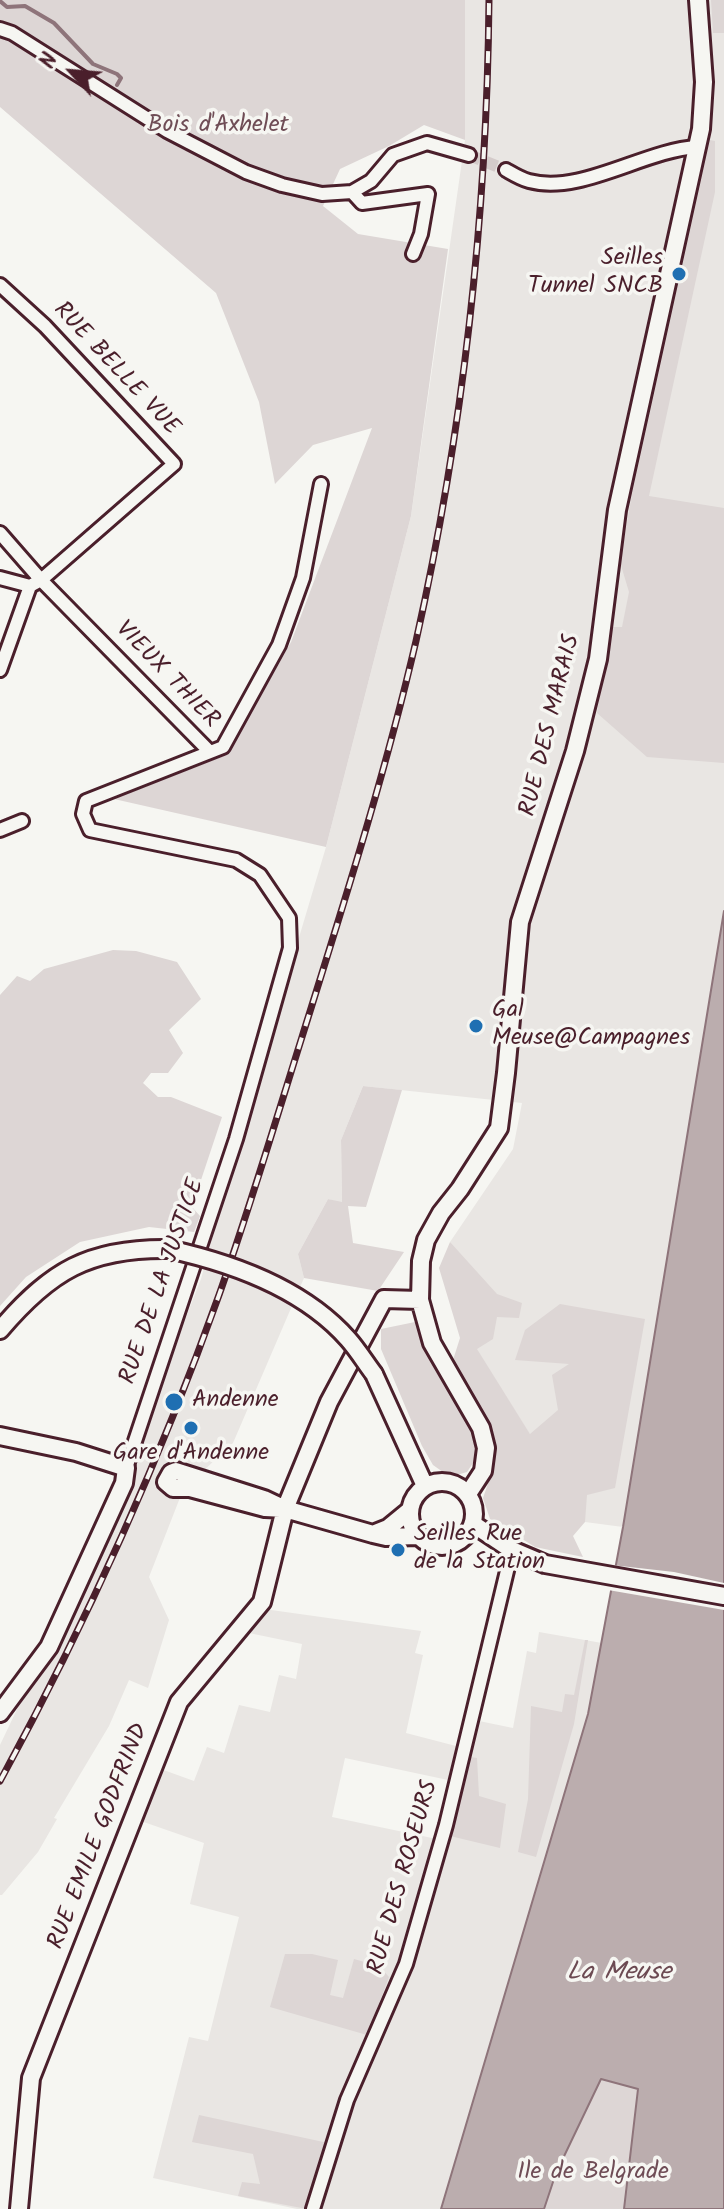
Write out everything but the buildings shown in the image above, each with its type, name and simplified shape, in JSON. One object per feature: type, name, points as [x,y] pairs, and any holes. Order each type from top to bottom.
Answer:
[{"type":"main road","name":"RUE DES MARAIS","points":[[468,1494],[483,1471],[486,1448],[481,1428],[432,1343],[420,1300],[421,1261],[426,1240],[499,1128],[520,922],[575,751],[598,659],[617,510],[697,147],[704,82],[698,0]]},
{"type":"main road","points":[[0,1330],[43,1286],[72,1266],[107,1253],[168,1249],[206,1257],[291,1293],[348,1338],[374,1374],[425,1486]]},
{"type":"main road","points":[[285,1509],[329,1402],[384,1299],[420,1300]]},
{"type":"main road","points":[[0,1436],[76,1452],[126,1468]]},
{"type":"main road","name":"RUE DE LA JUSTICE","points":[[0,1713],[49,1647],[124,1483],[126,1468]]},
{"type":"main road","points":[[285,1509],[265,1508],[190,1488],[173,1488],[166,1482],[176,1471],[264,1499],[285,1509],[373,1534],[386,1537],[418,1536]]},
{"type":"main road","points":[[441,1481],[456,1484],[468,1494],[475,1509],[467,1536],[456,1544],[443,1547],[430,1545],[418,1536],[411,1524],[410,1510],[415,1496],[425,1486],[441,1481]]},
{"type":"main road","name":"RUE EMILE GODFRIND","points":[[19,2209],[31,2078],[179,1702],[262,1602],[285,1509]]},
{"type":"main road","points":[[373,1534],[388,1528],[410,1510]]},
{"type":"main road","points":[[473,1524],[512,1550],[545,1564],[724,1596]]},
{"type":"street","points":[[0,29],[12,33],[167,131],[246,172],[282,185],[322,194],[352,192],[371,181],[393,155],[427,143],[469,155]]},
{"type":"street","points":[[506,170],[529,181],[555,183],[583,178],[680,148],[697,147]]},
{"type":"street","points":[[352,192],[362,203],[428,194],[421,234],[413,254]]},
{"type":"street","name":"RUE BELLE VUE","points":[[0,285],[45,326],[174,464],[36,583]]},
{"type":"street","points":[[209,751],[223,747],[279,645],[303,578],[321,484]]},
{"type":"street","name":"VIEUX THIER","points":[[0,533],[36,583],[209,751],[86,801],[83,814],[90,830],[236,860]]},
{"type":"street","points":[[0,578],[36,583],[0,670]]},
{"type":"street","points":[[0,830],[22,821]]},
{"type":"street","name":"RUE DE LA JUSTICE","points":[[126,1468],[236,1139],[290,948],[289,918],[260,875],[236,860]]},
{"type":"street","name":"RUE DES ROSEURS","points":[[313,2209],[347,2100],[406,1964],[446,1825],[512,1550]]},
{"type":"shaded area","points":[[465,0],[724,0],[724,911],[623,1527],[585,1522],[476,1349],[450,1242],[513,1149],[522,1103],[363,1086],[341,1140],[342,1203],[328,1199],[298,1254],[304,1278],[233,1443],[183,1490],[149,1577],[169,1620],[148,1688],[129,1680],[109,1726],[54,1818],[57,1819],[38,1852],[0,1895],[0,1745],[101,1533],[201,1279],[243,1125],[326,847],[411,516],[465,140]]},
{"type":"shaded area","points":[[264,1609],[421,1631],[415,1653],[423,1655],[406,1733],[456,1746],[448,1780],[345,1758],[332,1817],[432,1838],[450,1835],[479,1721],[513,1728],[527,1651],[536,1653],[539,1632],[602,1643],[588,1714],[441,2209],[297,2209],[153,2178],[189,2037],[208,2041],[239,1917],[190,1904],[204,1843],[138,1820],[158,1768],[194,1781],[207,1747],[224,1753],[239,1705],[270,1712],[279,1675],[296,1679],[302,1644],[249,1633]]},
{"type":"green space","name":"Bois d'Axhelet","points":[[0,0],[465,0],[465,140],[424,125],[340,169],[323,206],[358,234],[448,249],[411,516],[326,847],[114,799],[226,755],[264,681],[268,683],[291,642],[372,428],[313,445],[275,484],[259,402],[216,293],[0,107]]},
{"type":"green space","points":[[711,0],[724,0],[724,33],[713,33]]},
{"type":"green space","points":[[710,140],[715,141],[715,192],[649,496],[724,508],[724,763],[647,757],[597,713],[611,627],[622,627],[629,592],[620,562],[632,494]]},
{"type":"green space","points":[[113,950],[136,951],[177,962],[201,999],[169,1030],[183,1053],[168,1073],[151,1073],[143,1083],[158,1097],[171,1097],[222,1117],[192,1207],[200,1216],[194,1232],[149,1227],[80,1242],[26,1277],[0,1306],[0,995],[17,976],[30,981],[44,969]]},
{"type":"green space","points":[[363,1086],[402,1090],[366,1207],[348,1206],[353,1243],[404,1252],[378,1291],[304,1278],[298,1254],[328,1199],[342,1202],[341,1140]]},
{"type":"green space","points":[[450,1242],[497,1294],[522,1303],[519,1318],[497,1317],[493,1339],[477,1349],[530,1434],[558,1410],[552,1375],[569,1364],[515,1360],[525,1330],[560,1304],[645,1319],[615,1488],[587,1495],[585,1522],[573,1536],[583,1557],[535,1547],[490,1519],[483,1498],[492,1472],[490,1429],[453,1360],[460,1338],[439,1268]]},
{"type":"green space","points":[[415,1322],[476,1437],[477,1457],[467,1472],[450,1477],[433,1465],[422,1446],[381,1349],[381,1329]]},
{"type":"green space","points":[[585,1640],[588,1640],[574,1724],[536,1857],[518,1852],[528,1799],[531,1706],[562,1712],[565,1694],[574,1695]]},
{"type":"green space","points":[[470,1757],[477,1758],[479,1796],[506,1804],[500,1848],[450,1836]]},
{"type":"green space","points":[[285,1954],[312,1954],[338,1960],[330,1995],[343,1998],[354,1959],[379,1966],[389,1977],[367,2035],[270,2007]]},
{"type":"green space","name":"Ile de Belgrade","points":[[601,2079],[638,2088],[624,2209],[544,2209],[556,2173]]},
{"type":"green space","points":[[199,2115],[328,2143],[307,2209],[238,2196],[242,2182],[260,2184],[253,2154],[192,2142]]},
{"type":"water","name":"La Meuse","points":[[724,911],[724,2209],[624,2209],[638,2089],[601,2079],[556,2173],[544,2209],[441,2209],[588,1714],[623,1527]]},
{"type":"pier","points":[[612,1565],[674,1572],[724,1583],[724,1610],[608,1590]]},
{"type":"waterway","points":[[0,1],[7,7],[25,6],[54,23],[93,64],[117,74],[121,78],[117,85]]},
{"type":"tunnel","points":[[469,155],[506,170]]},
{"type":"railway","points":[[0,1781],[91,1603],[146,1481],[196,1358],[262,1166],[391,741],[433,562],[459,403],[477,242],[489,0]]},
{"type":"place","name":"Seilles Tunnel SNCB","points":[[679,274]]},
{"type":"place","name":"Gal Meuse@Campagnes","points":[[476,1026]]},
{"type":"place","name":"Andenne","points":[[174,1402]]},
{"type":"place","name":"Gare d'Andenne","points":[[191,1428]]},
{"type":"place","name":"Seilles Rue de la Station","points":[[398,1550]]}]
